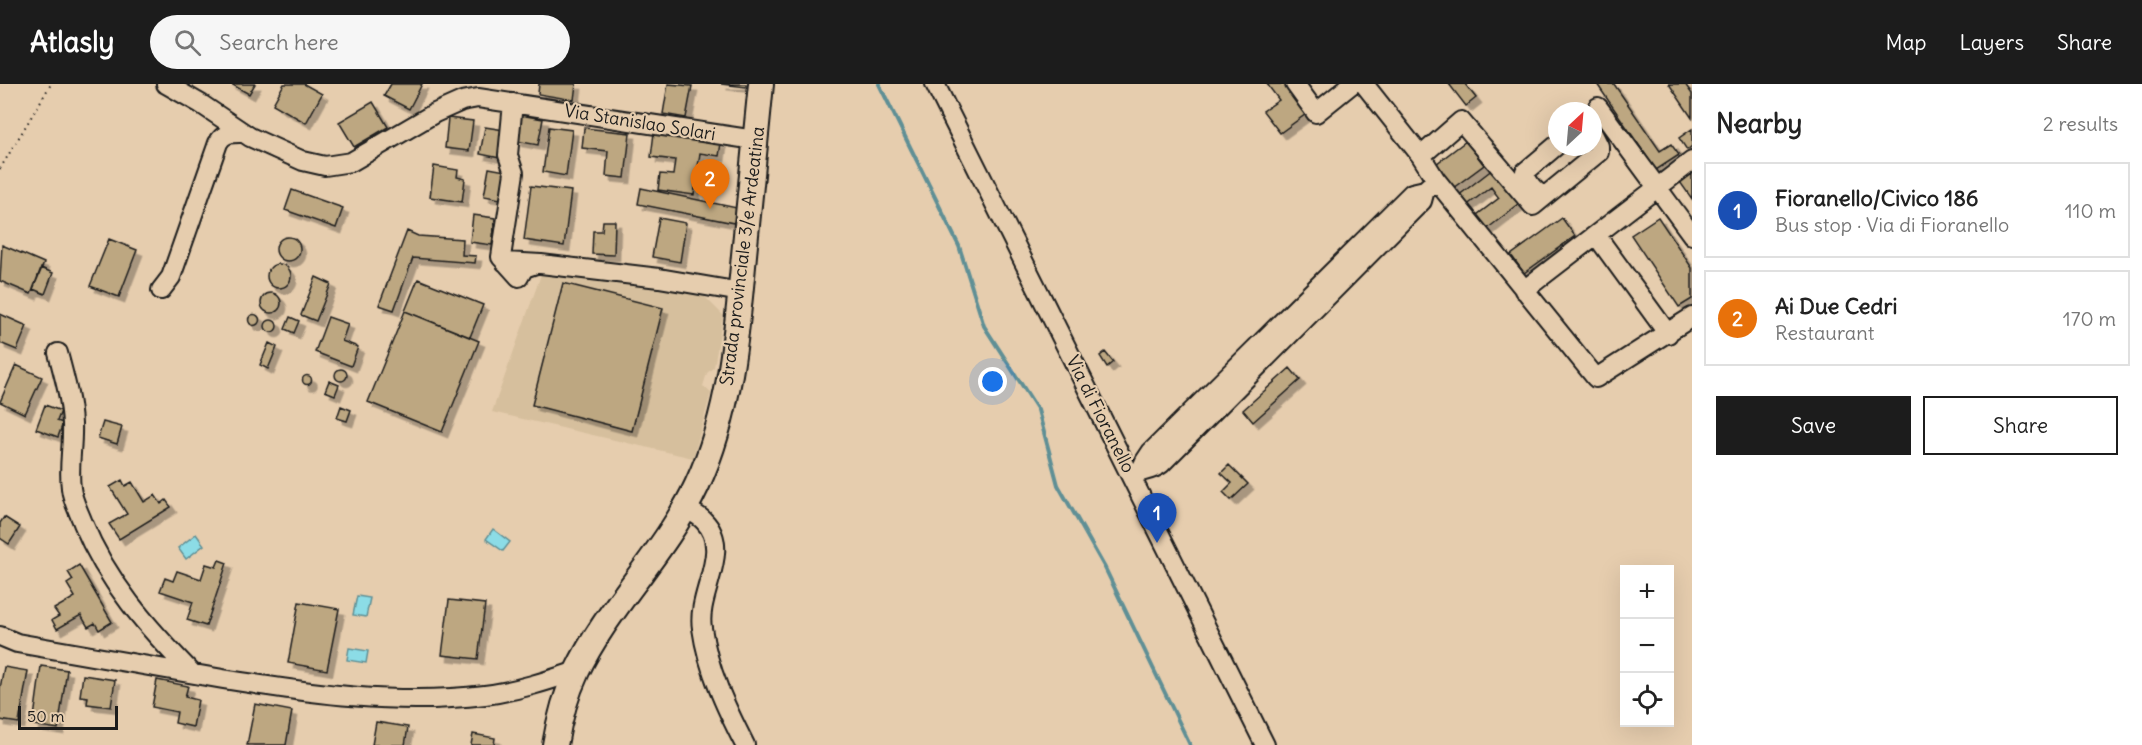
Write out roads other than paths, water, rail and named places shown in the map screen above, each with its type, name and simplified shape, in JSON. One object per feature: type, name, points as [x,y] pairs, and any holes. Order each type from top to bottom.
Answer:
[{"type":"main road","name":"Strada provinciale 3/e Ardeatina","points":[[555,745],[577,671],[599,634],[685,508],[697,485],[720,419],[741,292],[761,84]]},
{"type":"street","name":"Via Stanislao Solari","points":[[166,84],[201,104],[221,128],[243,133],[310,163],[333,166],[351,162],[435,113],[462,101],[478,98],[755,140]]},
{"type":"street","name":"Via di Fioranello","points":[[935,84],[1136,473],[1265,745]]},
{"type":"street","points":[[1295,84],[1316,113],[1353,84]]},
{"type":"street","points":[[1364,84],[1421,156],[1430,185],[1524,291],[1596,378],[1692,317]]},
{"type":"street","points":[[513,103],[508,155],[514,173],[501,257],[519,277],[524,268],[536,264],[659,278],[741,292]]},
{"type":"street","points":[[1602,119],[1617,133],[1692,235]]},
{"type":"street","points":[[1421,156],[1461,121],[1533,206],[1594,156]]},
{"type":"street","points":[[161,290],[171,277],[221,128]]},
{"type":"street","points":[[1602,138],[1617,133]]},
{"type":"street","points":[[1544,197],[1530,185],[1525,172],[1548,153]]},
{"type":"street","points":[[1524,291],[1692,161]]},
{"type":"street","points":[[1136,473],[1155,468],[1169,455],[1422,201],[1430,185]]},
{"type":"street","points":[[1596,235],[1668,334]]},
{"type":"street","points":[[58,353],[70,401],[72,424],[69,476],[71,492],[89,538],[126,600],[192,673]]},
{"type":"street","points":[[685,508],[703,519],[714,539],[716,554],[702,608],[701,625],[711,672],[745,745]]},
{"type":"street","points":[[0,636],[17,643],[327,695],[468,697],[505,691],[577,671]]},
{"type":"water","points":[[493,529],[510,542],[503,551],[486,539]]},
{"type":"water","points":[[196,534],[204,545],[186,559],[178,548]]},
{"type":"water","points":[[357,596],[370,598],[366,617],[353,615]]},
{"type":"water","points":[[349,648],[368,651],[366,663],[347,660]]},
{"type":"waterway","points":[[879,84],[959,246],[984,326],[1038,410],[1058,485],[1105,568],[1190,745]]},
{"type":"place","name":"Ai Due Cedri","points":[[710,209]]},
{"type":"place","name":"Fioranello/Civico 186","points":[[1157,543]]}]
